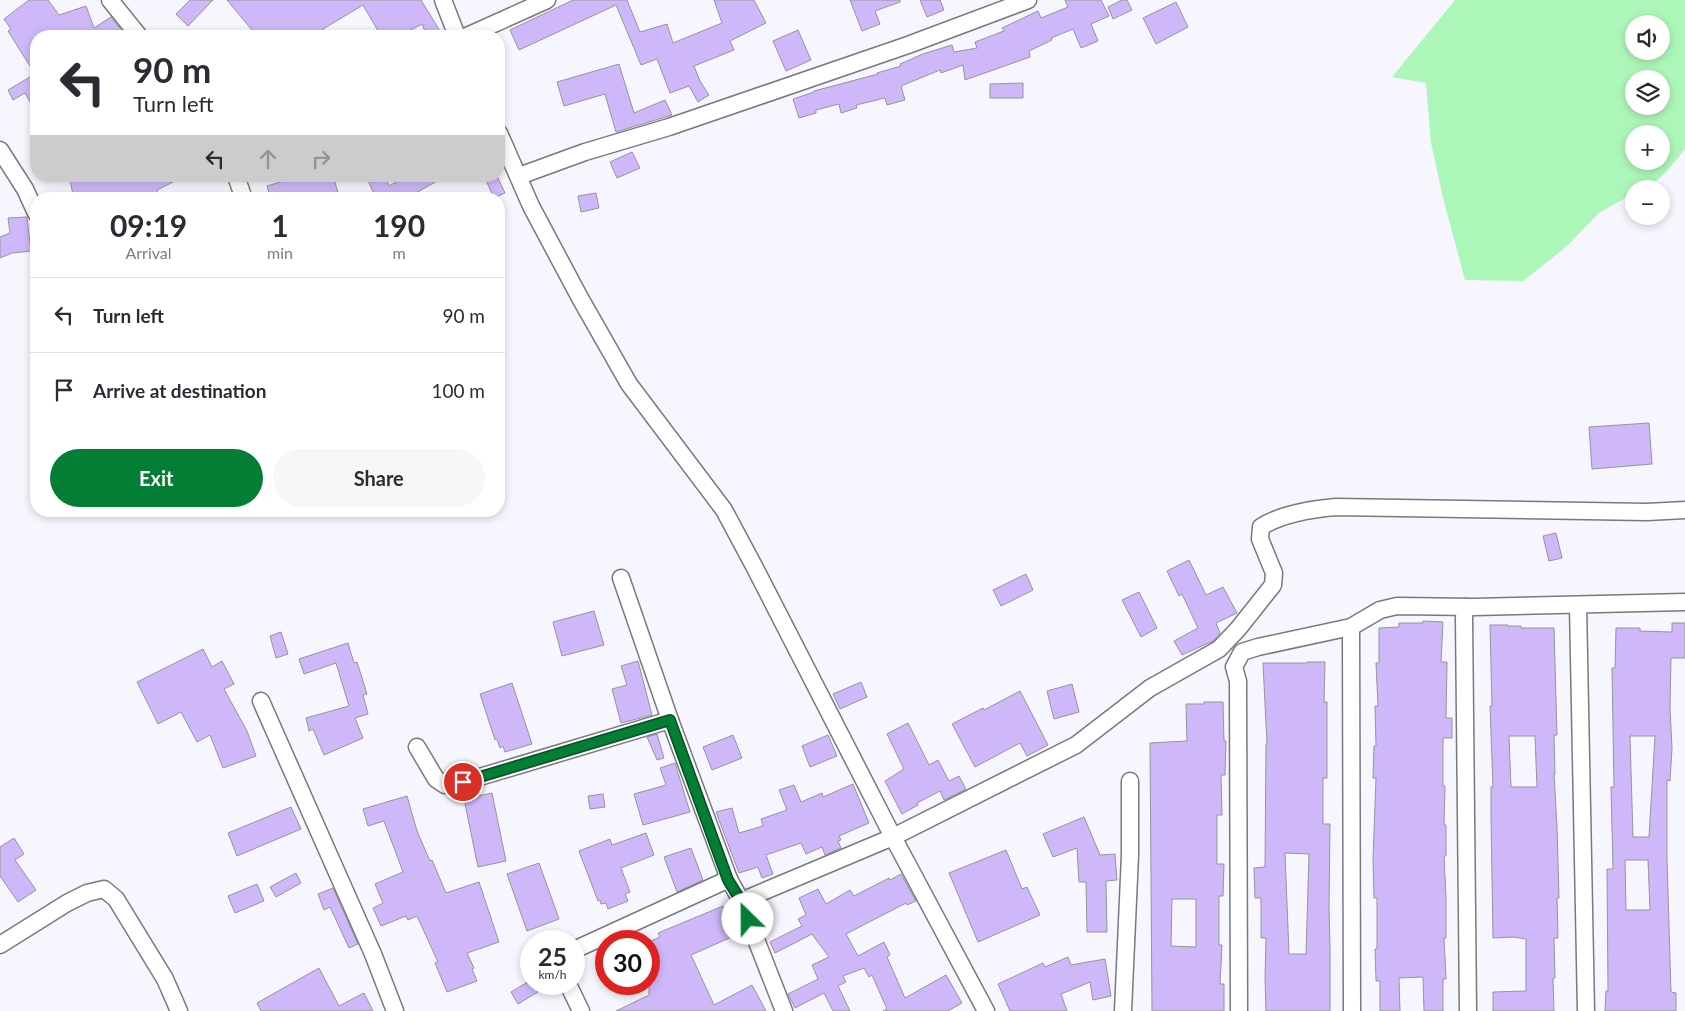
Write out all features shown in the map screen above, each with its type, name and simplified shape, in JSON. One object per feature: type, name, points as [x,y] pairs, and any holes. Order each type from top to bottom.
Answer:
[{"type":"street","points":[[110,0],[134,30]]},
{"type":"street","points":[[443,0],[455,30]]},
{"type":"street","points":[[480,30],[547,0]]},
{"type":"street","points":[[519,176],[585,152],[669,126],[908,45],[1028,0]]},
{"type":"street","points":[[505,146],[532,206],[580,298],[629,384],[724,510],[892,837],[986,1011]]},
{"type":"street","points":[[0,150],[30,200]]},
{"type":"street","points":[[741,901],[892,837],[1076,745],[1085,740],[1150,688],[1219,649],[1238,629],[1273,585],[1274,573],[1260,539],[1261,527],[1270,521],[1316,509],[1336,507],[1647,512],[1685,510]]},
{"type":"street","points":[[622,578],[670,720],[728,880],[741,901],[784,1011]]},
{"type":"street","points":[[1238,1011],[1238,681],[1234,667],[1242,652],[1351,627],[1380,610],[1396,606],[1466,607],[1685,602]]},
{"type":"street","points":[[1578,605],[1586,1011]]},
{"type":"street","points":[[1466,607],[1464,638],[1468,1011]]},
{"type":"street","points":[[1351,627],[1352,1011]]},
{"type":"street","points":[[261,702],[374,954],[394,1011]]},
{"type":"street","points":[[417,747],[436,779],[445,785],[453,785],[670,720]]},
{"type":"street","points":[[1123,1011],[1130,855],[1130,782]]},
{"type":"street","points":[[585,945],[728,880]]},
{"type":"street","points":[[0,945],[67,902],[87,892],[104,889],[116,898],[165,978],[179,1011]]},
{"type":"street","points":[[573,995],[581,1011]]},
{"type":"green space","points":[[1455,0],[1685,0],[1685,149],[1670,168],[1670,125],[1625,125],[1625,170],[1668,170],[1658,180],[1625,180],[1625,198],[1599,213],[1567,246],[1523,281],[1465,280],[1443,198],[1431,143],[1426,83],[1392,77]]},
{"type":"building","points":[[29,0],[48,0],[59,15],[86,6],[94,28],[111,17],[121,30],[30,30],[30,66],[8,31],[11,29],[4,19]]},
{"type":"building","points":[[190,0],[213,0],[188,26],[176,14]]},
{"type":"building","points":[[227,0],[421,0],[439,30],[424,30],[422,24],[411,30],[378,30],[363,5],[324,30],[252,30]]},
{"type":"building","points":[[573,0],[627,0],[640,32],[667,24],[673,43],[722,23],[714,0],[754,0],[766,23],[730,41],[734,50],[694,66],[700,81],[709,95],[698,102],[689,86],[670,93],[657,59],[641,65],[616,5],[519,50],[510,30]]},
{"type":"building","points":[[850,0],[900,0],[900,2],[875,11],[880,24],[862,31]]},
{"type":"building","points":[[920,0],[940,0],[944,10],[927,17]]},
{"type":"building","points":[[1065,0],[1101,0],[1109,16],[1091,24],[1098,41],[1081,48],[1073,29],[1051,38],[1052,40],[1029,51],[1030,57],[965,80],[963,65],[941,73],[940,70],[901,86],[905,100],[887,105],[885,98],[856,105],[857,108],[841,113],[839,104],[816,110],[816,113],[799,118],[793,99],[814,91],[878,74],[901,66],[900,64],[923,54],[952,45],[954,52],[977,48],[975,42],[1004,31],[1002,28],[1038,11],[1041,18],[1068,7]]},
{"type":"building","points":[[1122,0],[1127,0],[1132,10],[1113,19],[1108,7]]},
{"type":"building","points":[[1176,2],[1188,27],[1156,44],[1143,18]]},
{"type":"building","points":[[798,30],[811,60],[786,71],[773,41]]},
{"type":"building","points":[[619,64],[634,113],[665,100],[672,115],[616,132],[605,94],[564,106],[557,82]]},
{"type":"building","points":[[30,77],[30,102],[25,93],[13,100],[8,90]]},
{"type":"building","points":[[1023,83],[1023,98],[990,98],[990,84]]},
{"type":"building","points":[[632,152],[640,168],[617,178],[610,162]]},
{"type":"building","points":[[70,182],[173,182],[157,190],[157,192],[72,192]]},
{"type":"building","points":[[280,182],[335,182],[338,192],[269,192],[267,186]]},
{"type":"building","points":[[369,182],[387,182],[389,186],[396,182],[435,182],[417,192],[373,192]]},
{"type":"building","points":[[487,182],[500,182],[505,192],[491,192]]},
{"type":"building","points":[[596,193],[599,208],[581,212],[578,196]]},
{"type":"building","points":[[27,217],[30,251],[12,253],[0,258],[0,237],[10,233],[8,218]]},
{"type":"building","points":[[1649,423],[1652,464],[1592,469],[1589,427]]},
{"type":"building","points":[[1556,533],[1562,558],[1549,561],[1543,536]]},
{"type":"building","points":[[1189,560],[1206,595],[1223,587],[1237,613],[1216,623],[1220,633],[1213,641],[1182,655],[1174,641],[1198,628],[1182,594],[1179,596],[1167,571]]},
{"type":"building","points":[[1026,574],[1033,590],[1001,606],[993,590]]},
{"type":"building","points":[[1139,592],[1157,628],[1141,637],[1122,600]]},
{"type":"building","points":[[594,611],[604,645],[562,656],[553,622]]},
{"type":"building","points":[[1423,621],[1443,622],[1441,662],[1447,662],[1446,718],[1452,718],[1452,738],[1443,738],[1444,825],[1446,825],[1446,856],[1444,856],[1446,938],[1444,938],[1446,979],[1443,979],[1443,1011],[1424,1011],[1423,977],[1399,978],[1400,1011],[1380,1011],[1380,981],[1376,981],[1377,898],[1374,898],[1373,859],[1376,778],[1373,778],[1374,746],[1376,746],[1375,706],[1378,706],[1376,663],[1379,663],[1379,628],[1399,627],[1399,623],[1423,623]]},
{"type":"building","points":[[1672,623],[1685,623],[1685,658],[1671,658],[1670,708],[1672,748],[1670,781],[1667,780],[1667,860],[1671,992],[1676,993],[1676,1011],[1605,1011],[1606,991],[1608,991],[1607,869],[1613,869],[1611,787],[1614,787],[1612,668],[1615,668],[1616,628],[1640,628],[1640,631],[1672,632]],"holes":[[[1630,736],[1655,736],[1649,837],[1633,837]],[[1625,860],[1648,860],[1650,910],[1626,910]]]},
{"type":"building","points":[[1490,625],[1521,626],[1521,628],[1554,628],[1557,735],[1554,735],[1554,774],[1559,898],[1557,898],[1558,938],[1554,938],[1554,1011],[1493,1011],[1493,992],[1526,991],[1526,939],[1513,937],[1493,938],[1491,787],[1493,787],[1490,706],[1492,706]],"holes":[[[1509,736],[1535,736],[1537,787],[1511,787]]]},
{"type":"building","points":[[281,632],[288,654],[276,658],[270,636]]},
{"type":"building","points":[[348,643],[354,663],[357,662],[367,694],[363,695],[368,714],[355,718],[363,738],[324,755],[313,729],[309,731],[306,718],[349,706],[336,663],[304,674],[299,659]]},
{"type":"building","points":[[203,649],[212,667],[222,661],[234,684],[224,689],[247,731],[256,756],[223,768],[210,735],[197,742],[181,712],[158,724],[137,682]]},
{"type":"building","points":[[638,661],[652,715],[621,723],[612,689],[627,685],[621,666]]},
{"type":"building","points":[[1325,662],[1324,702],[1327,702],[1327,778],[1323,778],[1323,824],[1330,824],[1330,1011],[1266,1011],[1266,938],[1261,938],[1261,898],[1255,898],[1254,868],[1265,867],[1267,744],[1263,663]],"holes":[[[1285,853],[1309,854],[1306,954],[1289,954]]]},
{"type":"building","points":[[861,682],[867,697],[840,709],[833,694]]},
{"type":"building","points":[[512,683],[532,744],[505,752],[503,746],[500,748],[497,739],[495,740],[480,694]]},
{"type":"building","points":[[1072,684],[1079,712],[1054,719],[1047,691]]},
{"type":"building","points":[[1020,691],[1048,745],[1027,756],[1020,743],[975,767],[952,724]]},
{"type":"building","points":[[1204,702],[1223,702],[1224,741],[1226,741],[1225,775],[1221,775],[1222,815],[1217,815],[1217,864],[1224,864],[1223,896],[1219,896],[1219,945],[1222,945],[1220,984],[1224,984],[1224,1011],[1152,1011],[1150,743],[1187,741],[1186,704],[1204,704]],"holes":[[[1172,899],[1196,899],[1196,947],[1171,946]]]},
{"type":"building","points":[[908,723],[929,765],[938,760],[949,781],[959,776],[966,789],[944,800],[940,791],[917,803],[918,805],[902,814],[885,781],[904,769],[887,734]]},
{"type":"building","points":[[657,734],[664,758],[657,760],[647,737]]},
{"type":"building","points":[[733,735],[742,758],[712,770],[703,747]]},
{"type":"building","points":[[828,735],[837,756],[810,767],[802,746]]},
{"type":"building","points":[[675,763],[690,812],[643,825],[634,794],[666,785],[660,768]]},
{"type":"building","points":[[853,784],[869,823],[839,836],[841,840],[838,841],[841,848],[825,855],[822,847],[806,854],[801,843],[766,855],[773,874],[762,878],[758,867],[739,873],[716,812],[732,808],[739,833],[763,826],[761,819],[787,810],[779,790],[794,785],[801,802],[822,793],[823,797]]},
{"type":"building","points":[[492,793],[506,861],[478,867],[464,799]]},
{"type":"building","points":[[603,794],[605,807],[590,809],[588,796]]},
{"type":"building","points":[[407,796],[417,831],[446,893],[479,882],[499,942],[467,953],[474,968],[472,969],[477,981],[447,992],[435,963],[438,962],[417,916],[408,920],[406,916],[381,926],[373,908],[383,903],[375,884],[403,872],[384,821],[368,826],[363,809]]},
{"type":"building","points":[[291,807],[301,829],[237,856],[228,833]]},
{"type":"building","points":[[1084,817],[1100,855],[1115,854],[1117,880],[1106,881],[1107,932],[1087,932],[1086,882],[1079,882],[1077,848],[1053,857],[1043,834]]},
{"type":"building","points":[[646,833],[654,855],[621,868],[630,892],[625,894],[628,901],[608,909],[606,903],[601,904],[600,900],[598,901],[579,851],[610,839],[612,845]]},
{"type":"building","points":[[14,838],[24,854],[15,860],[36,890],[18,902],[0,876],[0,847]]},
{"type":"building","points":[[691,848],[703,880],[677,892],[664,857]]},
{"type":"building","points":[[1006,850],[1022,889],[1027,887],[1040,915],[978,942],[949,873]]},
{"type":"building","points":[[539,863],[559,919],[527,930],[507,874]]},
{"type":"building","points":[[296,873],[301,883],[276,897],[270,887]]},
{"type":"building","points":[[901,874],[916,901],[907,905],[906,903],[846,934],[858,956],[884,942],[890,955],[887,957],[905,998],[946,975],[962,1003],[948,1011],[883,1011],[887,1009],[872,975],[869,977],[864,968],[843,976],[846,982],[838,986],[850,1011],[833,1011],[824,993],[795,1008],[788,994],[818,979],[812,965],[829,957],[812,934],[775,953],[770,942],[802,926],[798,919],[806,915],[799,898],[818,889],[826,904],[850,890],[854,896]]},
{"type":"building","points":[[257,884],[264,901],[235,913],[228,896]]},
{"type":"building","points":[[333,888],[358,944],[349,948],[330,907],[324,910],[318,894]]},
{"type":"building","points":[[723,906],[736,935],[691,955],[714,1005],[752,985],[766,1011],[616,1011],[649,995],[660,995],[660,932]]},
{"type":"building","points":[[1068,957],[1071,965],[1105,959],[1111,996],[1093,1000],[1090,982],[1061,994],[1067,1011],[1010,1011],[998,984],[1043,963],[1045,967]]},
{"type":"building","points":[[319,968],[339,1006],[364,993],[373,1011],[261,1011],[257,1003]]},
{"type":"building","points":[[520,987],[520,995],[533,995],[518,1004],[511,992]]},
{"type":"route","points":[[463,782],[670,720],[728,880],[741,901],[748,919]]}]
